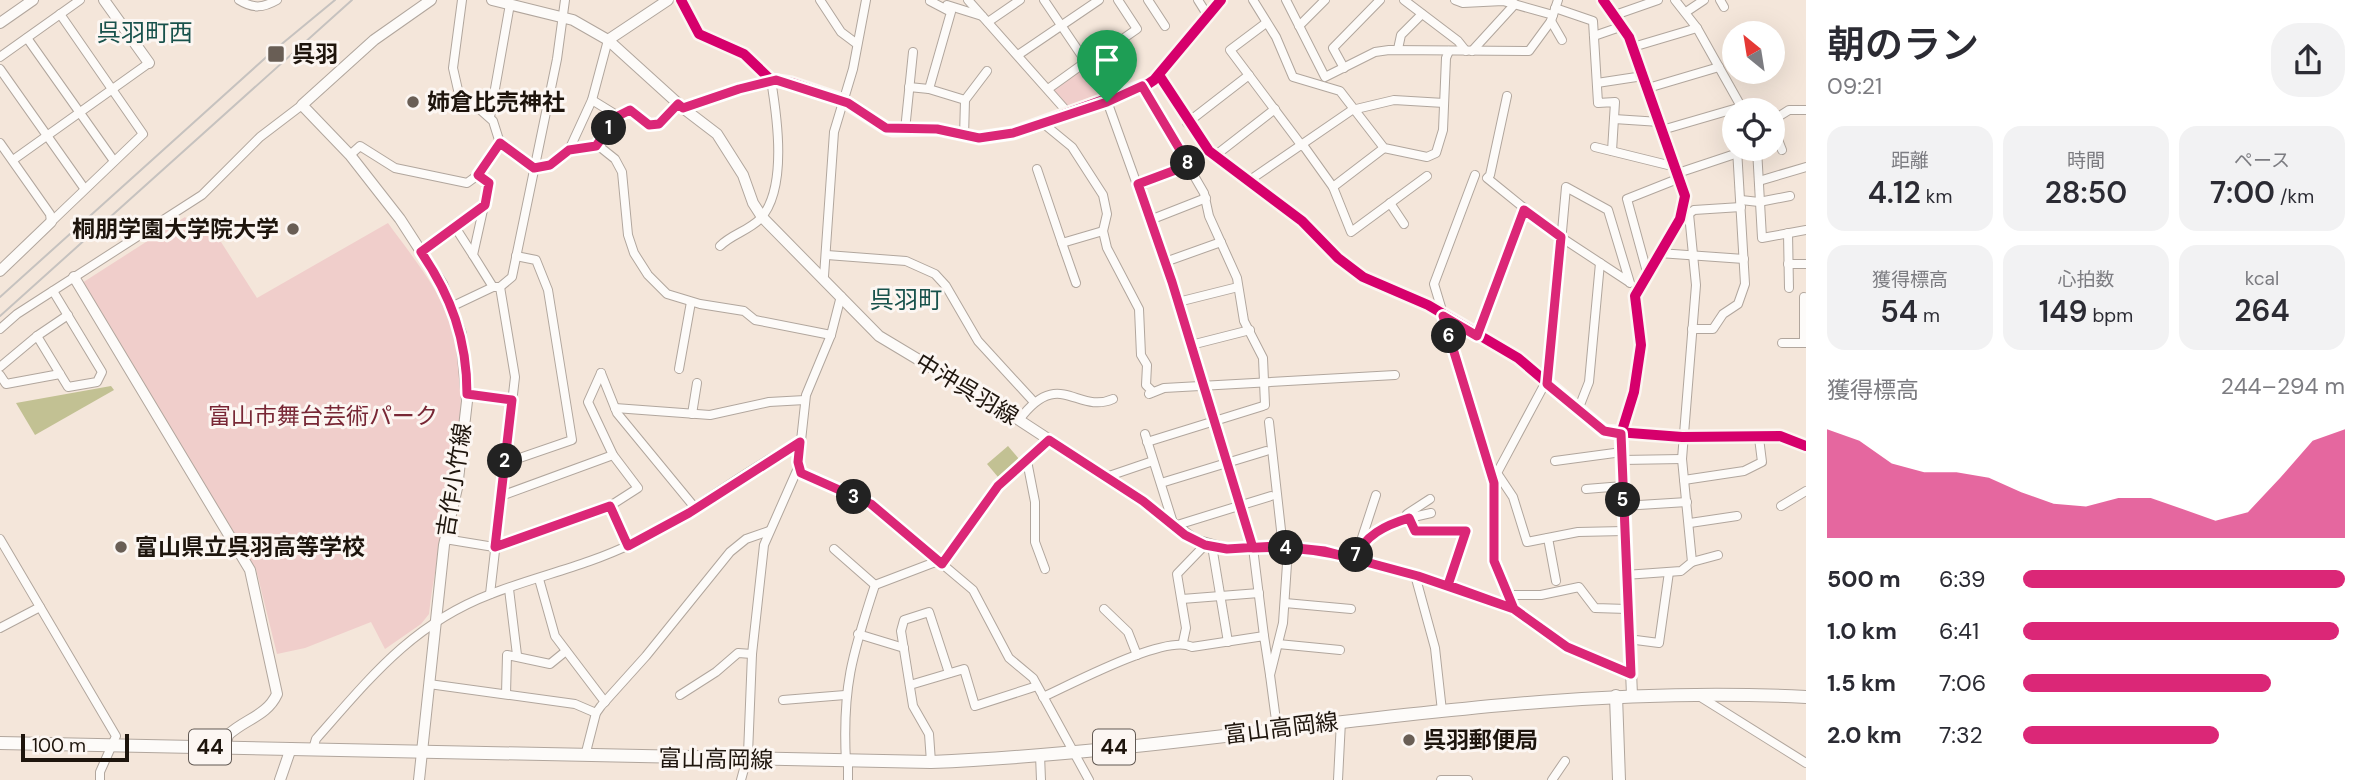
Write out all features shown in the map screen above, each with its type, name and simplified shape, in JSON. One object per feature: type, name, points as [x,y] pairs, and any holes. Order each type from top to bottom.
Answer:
[{"type":"main road","points":[[0,23],[33,0]]},
{"type":"main road","points":[[104,0],[149,63]]},
{"type":"main road","points":[[302,105],[374,40],[431,0]]},
{"type":"main road","name":"中沖呉羽線","points":[[492,0],[563,17],[608,40],[681,106],[710,127],[724,144],[762,217],[824,276],[879,336],[1019,420],[1174,526],[1209,546]]},
{"type":"main road","points":[[608,40],[668,0]]},
{"type":"main road","points":[[1603,0],[1623,26],[1633,47],[1678,173],[1687,211],[1647,272],[1634,286],[1634,304],[1642,345],[1634,392],[1621,434],[1632,695]]},
{"type":"main road","name":"吉作小竹線","points":[[302,105],[383,196],[434,270],[453,306],[461,334],[467,394],[457,488],[445,539],[419,780]]},
{"type":"main road","points":[[0,271],[51,222]]},
{"type":"main road","points":[[74,277],[250,569],[277,694],[272,704],[263,712],[228,735],[225,747]]},
{"type":"main road","points":[[1209,546],[1325,551],[1448,585],[1514,609],[1567,647],[1631,674]]},
{"type":"main road","name":"富山高岡線","points":[[0,743],[931,762],[1073,752],[1341,721],[1616,696],[1696,693],[1806,697]]},
{"type":"main road","points":[[1616,696],[1619,780]]},
{"type":"main road","points":[[281,780],[291,748]]},
{"type":"street","points":[[0,57],[80,0]]},
{"type":"street","points":[[239,0],[252,7],[261,7],[277,0]]},
{"type":"street","points":[[462,0],[453,74],[461,95],[489,117],[500,143],[534,168],[550,165],[569,150],[592,100],[608,40]]},
{"type":"street","points":[[453,306],[512,277],[565,0]]},
{"type":"street","points":[[681,0],[699,34],[744,54],[771,80],[777,118],[778,155],[774,190],[762,217],[720,246]]},
{"type":"street","points":[[820,0],[836,26],[858,44]]},
{"type":"street","points":[[824,276],[834,132],[858,44],[866,0]]},
{"type":"street","points":[[968,0],[1070,115]]},
{"type":"street","points":[[929,1],[985,19],[1020,0]]},
{"type":"street","points":[[1045,0],[1109,100],[1178,302],[1253,548],[1277,728]]},
{"type":"street","points":[[1018,55],[1099,0]]},
{"type":"street","points":[[1048,89],[1137,29],[1118,0]]},
{"type":"street","points":[[1148,0],[1165,26]]},
{"type":"street","points":[[1198,0],[1208,16]]},
{"type":"street","points":[[596,146],[618,116],[630,110],[649,125],[659,124],[681,106],[771,80],[792,83],[842,100],[886,128],[937,129],[979,138],[1013,133],[1070,115],[1142,86],[1159,75],[1221,0]]},
{"type":"street","points":[[1253,0],[1293,77],[1340,92],[1384,148],[1427,157],[1436,153],[1443,130],[1446,58],[1449,51]]},
{"type":"street","points":[[1286,0],[1322,76],[1375,52],[1529,51],[1554,11]]},
{"type":"street","points":[[1298,26],[1325,0]]},
{"type":"street","points":[[1344,68],[1333,48],[1380,0]]},
{"type":"street","points":[[1404,0],[1469,51]]},
{"type":"street","points":[[1455,0],[1518,3],[1593,21],[1598,103],[1615,102],[1612,151]]},
{"type":"street","points":[[1615,15],[1658,0]]},
{"type":"street","points":[[1675,0],[1697,28],[1736,98]]},
{"type":"street","points":[[1686,12],[1704,0]]},
{"type":"street","points":[[929,1],[951,12],[929,89]]},
{"type":"street","points":[[1469,51],[1518,3]]},
{"type":"street","points":[[489,117],[510,4]]},
{"type":"street","points":[[1554,11],[1562,40]]},
{"type":"street","points":[[1398,50],[1401,35],[1422,14]]},
{"type":"street","points":[[51,222],[143,134],[60,15]]},
{"type":"street","points":[[1266,23],[1230,50],[1334,187],[1351,232],[1427,176]]},
{"type":"street","points":[[1594,36],[1623,26]]},
{"type":"street","points":[[1633,47],[1697,28]]},
{"type":"street","points":[[27,38],[114,160]]},
{"type":"street","points":[[905,130],[913,52]]},
{"type":"street","points":[[13,160],[149,63]]},
{"type":"street","points":[[1597,83],[1646,82],[1719,67]]},
{"type":"street","points":[[0,69],[84,188]]},
{"type":"street","points":[[964,136],[965,100],[987,71]]},
{"type":"street","points":[[1159,75],[1187,123],[1209,151],[1247,182],[1303,221],[1356,272],[1428,305],[1518,358],[1604,431],[1682,436],[1780,436],[1806,446]]},
{"type":"street","points":[[1187,123],[1249,75]]},
{"type":"street","points":[[1142,86],[1206,198],[1209,216],[1238,287],[1239,305],[1263,358],[1264,382],[1264,405],[1146,438],[1153,461],[1174,526],[1270,496]]},
{"type":"street","points":[[909,88],[929,89],[965,100]]},
{"type":"street","points":[[1507,96],[1490,175],[1487,178],[1524,210],[1634,286]]},
{"type":"street","points":[[592,100],[618,116]]},
{"type":"street","points":[[1247,182],[1352,110],[1394,100],[1444,103]]},
{"type":"street","points":[[0,329],[74,277],[202,195],[260,137],[302,105]]},
{"type":"street","points":[[1216,155],[1275,109]]},
{"type":"street","points":[[1785,112],[1806,110]]},
{"type":"street","points":[[1614,119],[1661,126],[1722,113]]},
{"type":"street","points":[[1044,124],[1072,147],[1103,195],[1107,214],[1103,231],[1111,257],[1137,304],[1141,355],[1147,365],[1146,385],[1151,393],[1203,386],[1395,375]]},
{"type":"street","points":[[0,143],[50,214],[51,222]]},
{"type":"street","points":[[349,155],[360,146],[395,168],[467,183],[478,175],[500,143]]},
{"type":"street","points":[[569,150],[596,146],[615,159],[622,172],[629,240],[639,262],[667,294],[691,302],[744,311],[755,320],[831,335]]},
{"type":"street","points":[[1595,146],[1678,173]]},
{"type":"street","points":[[1334,187],[1384,148]]},
{"type":"street","points":[[1647,272],[1627,200],[1678,173],[1722,156]]},
{"type":"street","points":[[1692,329],[1711,331],[1723,314],[1738,304],[1745,284],[1737,161]]},
{"type":"street","points":[[1758,161],[1762,238],[1806,230]]},
{"type":"street","points":[[1138,184],[1189,165]]},
{"type":"street","points":[[1759,181],[1806,167]]},
{"type":"street","points":[[1037,169],[1076,283]]},
{"type":"street","points":[[473,255],[489,183],[478,175]]},
{"type":"street","points":[[1475,175],[1434,284],[1494,473],[1494,561],[1514,609]]},
{"type":"street","points":[[1494,473],[1547,384],[1566,187],[1608,210],[1634,286]]},
{"type":"street","points":[[1692,562],[1682,458],[1696,285],[1687,211],[1790,196]]},
{"type":"street","points":[[1150,220],[1206,198]]},
{"type":"street","points":[[1390,203],[1404,224]]},
{"type":"street","points":[[421,252],[485,205]]},
{"type":"street","points":[[1477,336],[1524,210]]},
{"type":"street","points":[[455,228],[496,287],[514,377],[490,594]]},
{"type":"street","points":[[1062,243],[1103,231]]},
{"type":"street","points":[[1788,233],[1788,288]]},
{"type":"street","points":[[1165,262],[1221,242]]},
{"type":"street","points":[[1659,253],[1744,259]]},
{"type":"street","points":[[827,255],[905,261],[935,274],[946,286],[978,341],[1034,402]]},
{"type":"street","points":[[505,463],[572,440],[548,290],[536,260],[516,256]]},
{"type":"street","points":[[1578,410],[1589,382],[1600,263]]},
{"type":"street","points":[[1788,264],[1806,264]]},
{"type":"street","points":[[1178,302],[1238,287]]},
{"type":"street","points":[[37,335],[68,387],[97,382],[102,372],[53,291]]},
{"type":"street","points":[[741,780],[747,760],[752,654],[764,545],[784,505],[798,468],[805,400],[831,335],[841,296]]},
{"type":"street","points":[[1782,343],[1805,343],[1804,297]]},
{"type":"street","points":[[679,369],[691,302]]},
{"type":"street","points":[[0,367],[37,335],[68,315]]},
{"type":"street","points":[[1191,345],[1251,330]]},
{"type":"street","points":[[445,539],[495,547],[610,506],[638,488],[613,455],[588,402],[601,373],[615,408],[696,509]]},
{"type":"street","points":[[0,375],[6,384],[61,374]]},
{"type":"street","points":[[692,414],[697,383]]},
{"type":"street","points":[[467,394],[512,400]]},
{"type":"street","points":[[1019,420],[1034,402],[1051,394],[1103,402],[1113,399]]},
{"type":"street","points":[[615,408],[721,414],[769,402],[805,400]]},
{"type":"street","points":[[1269,422],[1286,548],[1285,603],[1279,644],[1270,675]]},
{"type":"street","points":[[1684,480],[1744,471],[1762,462],[1759,438]]},
{"type":"street","points":[[875,585],[940,562],[998,486],[1049,440]]},
{"type":"street","points":[[313,749],[316,739],[396,649],[437,623],[490,594],[628,546],[696,509],[800,442]]},
{"type":"street","points":[[1161,483],[1266,451]]},
{"type":"street","points":[[501,495],[613,455]]},
{"type":"street","points":[[1555,461],[1622,456],[1682,458]]},
{"type":"street","points":[[1027,461],[1035,502],[1035,542],[1045,569]]},
{"type":"street","points":[[1106,477],[1153,461]]},
{"type":"street","points":[[798,468],[806,477],[871,504],[973,590],[1009,658],[1037,686],[1089,780]]},
{"type":"street","points":[[1494,473],[1513,497],[1527,542],[1578,532],[1624,530]]},
{"type":"street","points":[[1586,489],[1623,486]]},
{"type":"street","points":[[1781,506],[1806,491]]},
{"type":"street","points":[[1355,559],[1376,495]]},
{"type":"street","points":[[1430,499],[1407,514],[1415,531],[1466,531],[1448,585]]},
{"type":"street","points":[[1623,506],[1687,502]]},
{"type":"street","points":[[610,506],[628,546]]},
{"type":"street","points":[[1361,542],[1392,523],[1431,513]]},
{"type":"street","points":[[1690,523],[1737,516]]},
{"type":"street","points":[[585,756],[596,713],[730,552],[746,539],[769,531]]},
{"type":"street","points":[[1548,538],[1556,581]]},
{"type":"street","points":[[0,540],[116,736],[114,746],[100,772],[100,780]]},
{"type":"street","points":[[1183,642],[1186,628],[1177,574],[1209,546],[1228,642]]},
{"type":"street","points":[[834,549],[875,585]]},
{"type":"street","points":[[1625,575],[1681,570],[1692,562],[1718,555]]},
{"type":"street","points":[[1628,639],[1659,643],[1669,572]]},
{"type":"street","points":[[1415,575],[1435,648],[1442,711]]},
{"type":"street","points":[[539,579],[555,636],[605,702]]},
{"type":"street","points":[[848,780],[845,695],[858,634],[875,585]]},
{"type":"street","points":[[1508,595],[1541,595],[1579,587],[1595,608],[1627,610]]},
{"type":"street","points":[[509,589],[517,655]]},
{"type":"street","points":[[1182,599],[1259,593]]},
{"type":"street","points":[[1285,603],[1351,609]]},
{"type":"street","points":[[0,628],[40,607]]},
{"type":"street","points":[[1104,608],[1128,632],[1137,655]]},
{"type":"street","points":[[931,762],[929,734],[913,706],[909,685],[901,631],[904,620],[929,612],[949,673]]},
{"type":"street","points":[[858,634],[904,648]]},
{"type":"street","points":[[1043,697],[1160,645],[1183,642],[1192,647],[1264,636]]},
{"type":"street","points":[[1279,644],[1340,650]]},
{"type":"street","points":[[506,694],[507,655],[550,664],[566,651]]},
{"type":"street","points":[[680,695],[738,653],[752,654]]},
{"type":"street","points":[[909,685],[964,670],[975,706],[1037,686]]},
{"type":"street","points":[[429,684],[575,704],[596,713]]},
{"type":"street","points":[[1696,693],[1806,763]]},
{"type":"street","points":[[783,699],[845,695]]},
{"type":"street","points":[[1338,780],[1341,721]]},
{"type":"street","points":[[1041,755],[1041,780]]},
{"type":"street","points":[[1552,780],[1565,761]]},
{"type":"street","points":[[1441,780],[1468,780]]},
{"type":"green space","points":[[1083,67],[1087,68],[1104,92],[1067,106],[1052,90]]},
{"type":"green space","name":"富山市舞台芸術パーク","points":[[185,217],[199,232],[221,242],[257,298],[388,223],[423,271],[445,309],[458,358],[461,394],[454,468],[429,614],[421,624],[385,649],[371,622],[305,648],[277,654],[256,569],[82,283]]},
{"type":"shaded area","points":[[111,386],[114,390],[35,435],[16,403]]},
{"type":"shaded area","points":[[1008,446],[1019,459],[998,477],[987,464]]},
{"type":"railway","points":[[0,297],[272,52],[335,0]]},
{"type":"railway","points":[[0,316],[352,0]]},
{"type":"cycle path","points":[[681,0],[699,34],[744,54],[771,80],[792,83],[842,100],[893,130],[937,129],[979,138],[1013,133],[1148,84],[1221,0]]},
{"type":"cycle path","points":[[1603,0],[1629,37],[1685,196],[1680,219],[1635,296],[1641,345],[1634,392],[1621,434],[1631,674]]},
{"type":"cycle path","points":[[1159,75],[1209,151],[1302,221],[1338,258],[1363,277],[1428,305],[1518,358],[1604,431],[1682,437],[1780,436],[1806,446]]},
{"type":"place","name":"呉羽","points":[[276,54]]},
{"type":"place","name":"姉倉比売神社","points":[[413,102]]},
{"type":"place","name":"桐朋学園大学院大学","points":[[293,229]]},
{"type":"place","name":"富山県立呉羽高等学校","points":[[121,547]]},
{"type":"place","name":"呉羽郵便局","points":[[1409,740]]},
{"type":"district","name":"呉羽町西","points":[[145,32]]},
{"type":"district","name":"呉羽町","points":[[906,299]]},
{"type":"route","points":[[1107,102],[1013,133],[979,138],[937,129],[893,130],[848,103],[792,83],[771,80],[683,108],[678,104],[659,124],[649,125],[630,110],[618,116],[596,146],[569,150],[550,165],[540,169],[534,168],[500,143],[478,175],[489,183],[485,205],[421,252],[442,284],[458,321],[467,394],[512,400],[495,547],[610,506],[628,546],[689,513],[800,442],[798,468],[801,473],[871,504],[942,564],[998,486],[1049,440],[1143,501],[1185,535],[1205,545],[1227,549],[1278,546],[1288,549],[1325,551],[1448,585],[1514,609],[1567,647],[1599,663],[1631,674],[1621,434],[1604,431],[1547,384],[1561,237],[1524,210],[1477,336],[1443,316],[1494,483],[1494,561],[1514,609],[1464,590],[1448,585],[1466,531],[1415,531],[1409,518],[1392,523],[1361,542],[1355,559],[1325,551],[1304,548],[1288,549],[1283,548],[1278,546],[1253,548],[1172,282],[1138,184],[1189,165],[1142,86],[1107,102]]}]
